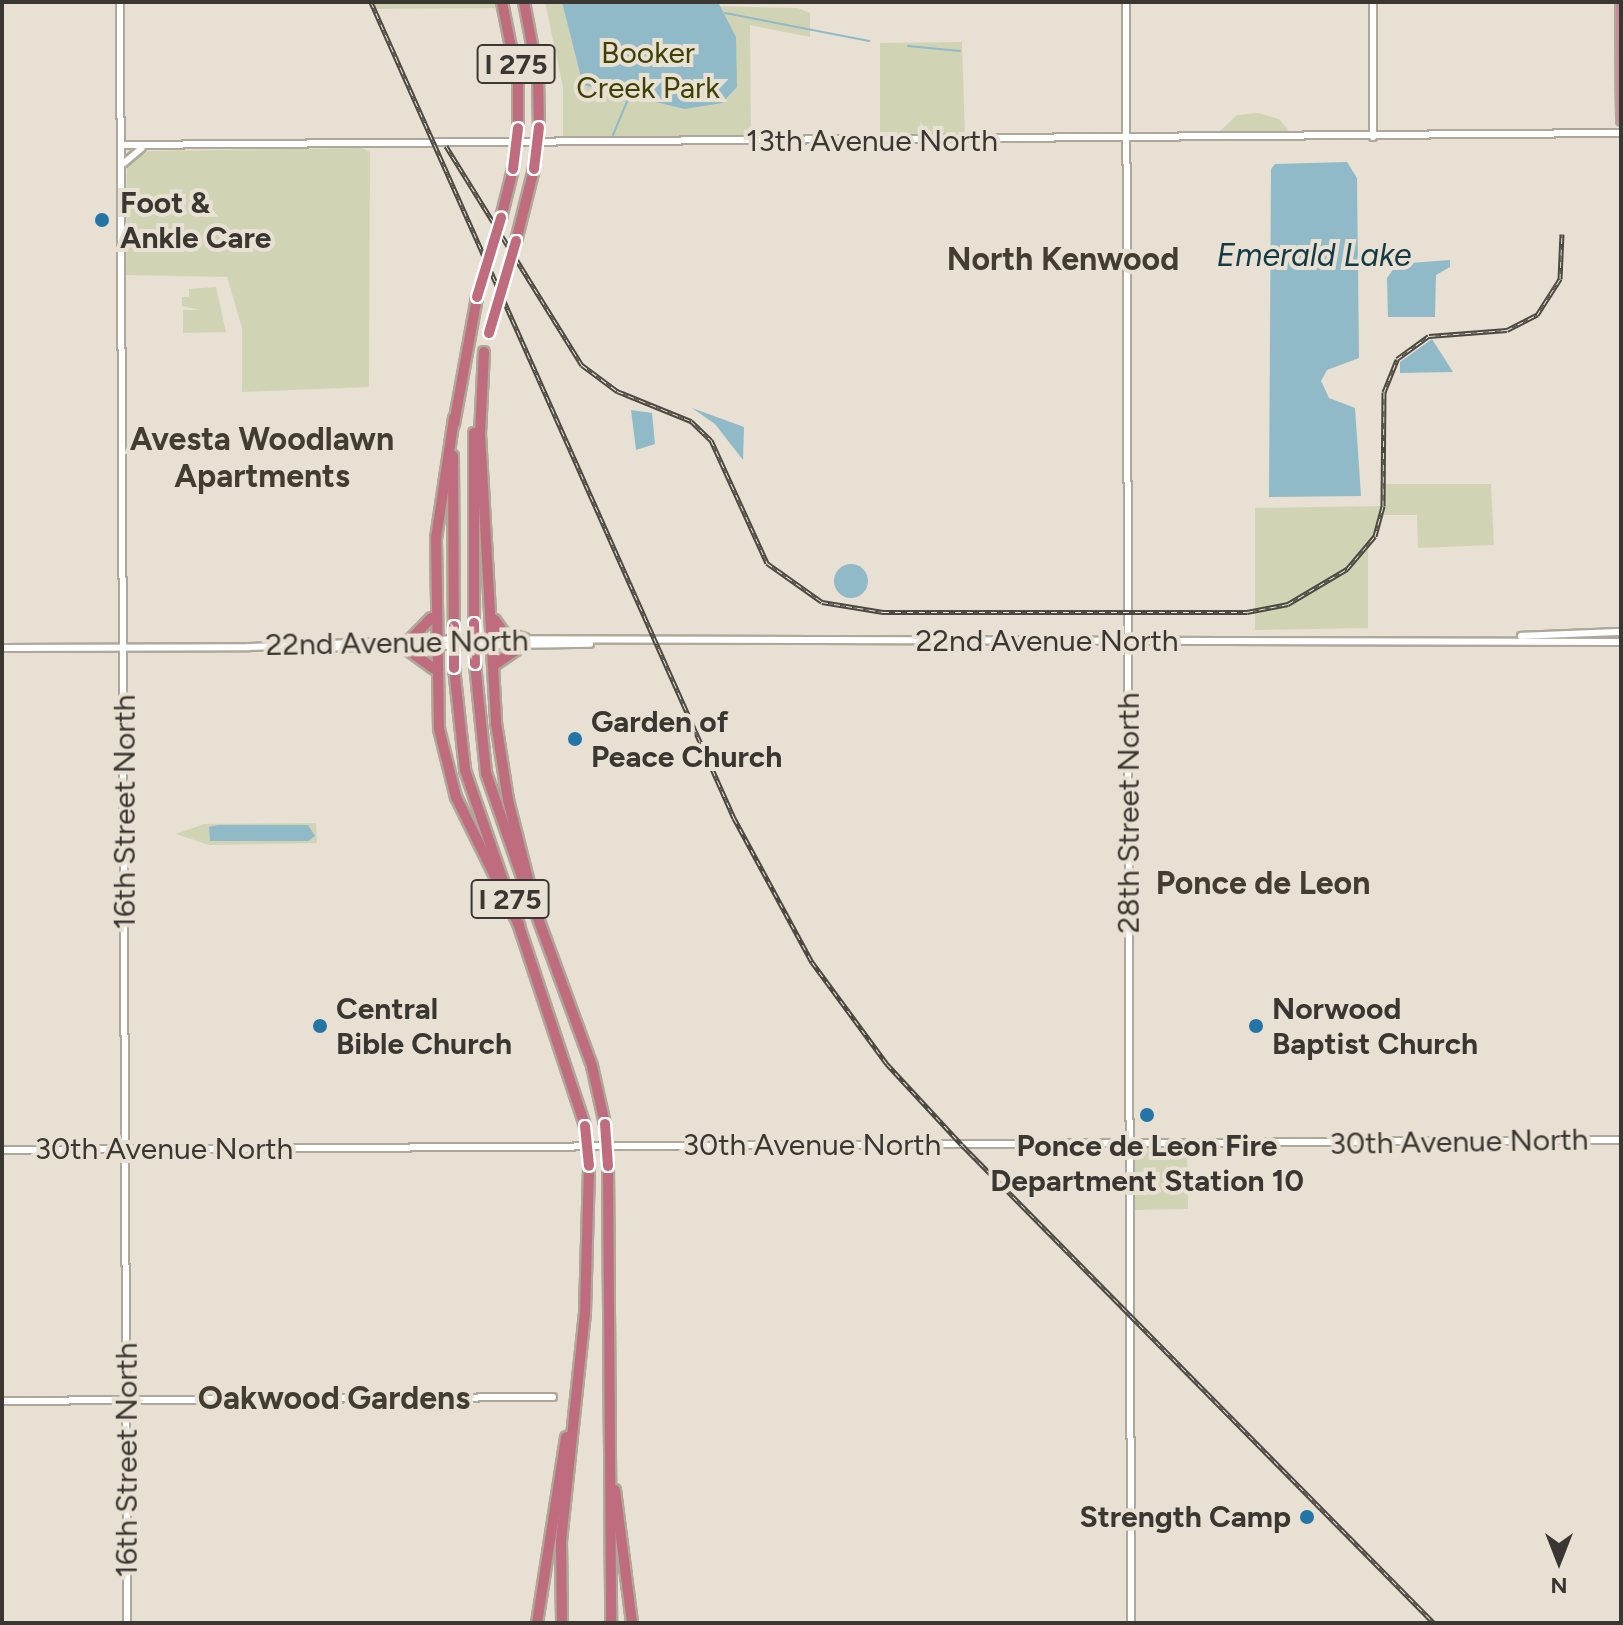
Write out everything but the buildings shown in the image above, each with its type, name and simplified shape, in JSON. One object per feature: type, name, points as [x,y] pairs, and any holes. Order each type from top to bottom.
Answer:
[{"type":"highway","name":"I 275","points":[[502,2],[515,58],[518,128],[513,169],[477,297],[454,418],[454,668],[465,770],[585,1126],[589,1166],[579,1380],[561,1541],[562,1623]]},
{"type":"highway","name":"I 275","points":[[524,2],[538,76],[539,127],[534,169],[484,352],[474,430],[475,664],[486,773],[592,1066],[605,1124],[608,1166],[611,1623]]},
{"type":"highway","points":[[1620,2],[1621,120]]},
{"type":"highway","points":[[484,352],[480,434],[493,613],[491,645],[502,772],[537,915]]},
{"type":"highway","points":[[454,418],[438,518],[432,612],[441,743],[456,797],[519,925]]},
{"type":"highway","points":[[432,612],[424,632],[409,645],[435,671]]},
{"type":"highway","points":[[493,613],[500,629],[525,639]]},
{"type":"highway","points":[[435,645],[453,639]]},
{"type":"highway","points":[[473,650],[491,645]]},
{"type":"highway","points":[[494,665],[516,650]]},
{"type":"highway","points":[[539,1623],[579,1380]]},
{"type":"highway","points":[[610,1460],[633,1621]]},
{"type":"street","name":"16th Street North","points":[[120,2],[127,1623]]},
{"type":"street","name":"28th Street North","points":[[1126,2],[1131,1623]]},
{"type":"street","points":[[1373,2],[1373,137]]},
{"type":"street","name":"13th Avenue North","points":[[122,145],[1126,140],[1621,133]]},
{"type":"street","points":[[123,166],[147,145]]},
{"type":"street","name":"22nd Avenue North","points":[[1503,638],[1621,632]]},
{"type":"street","name":"22nd Avenue North","points":[[453,639],[516,650],[591,644],[1503,638],[1621,642]]},
{"type":"street","name":"22nd Avenue North","points":[[491,645],[525,639],[591,644]]},
{"type":"street","name":"22nd Avenue North","points":[[2,648],[435,645],[473,650]]},
{"type":"street","name":"30th Avenue North","points":[[2,1150],[1621,1140]]},
{"type":"street","points":[[2,1401],[553,1397]]},
{"type":"green space","points":[[371,2],[495,2],[497,8],[374,9]]},
{"type":"green space","name":"Booker Creek Park","points":[[545,2],[798,8],[810,13],[810,37],[750,25],[751,137],[563,139],[563,87]]},
{"type":"green space","points":[[962,42],[965,136],[880,135],[880,43]]},
{"type":"green space","points":[[1258,113],[1279,119],[1289,131],[1219,132],[1237,115]]},
{"type":"green space","points":[[362,148],[370,152],[369,387],[242,392],[242,328],[227,277],[126,275],[127,164],[149,151]]},
{"type":"green space","points":[[216,287],[226,332],[183,333],[183,310],[200,310],[182,306],[182,297],[189,297],[189,289]]},
{"type":"green space","points":[[1385,484],[1491,484],[1494,545],[1418,548],[1417,515],[1384,515]]},
{"type":"green space","points":[[1383,506],[1368,548],[1368,628],[1255,630],[1255,508]]},
{"type":"green space","points":[[316,823],[317,843],[209,845],[176,834],[204,824]]},
{"type":"green space","points":[[1146,1147],[1187,1148],[1188,1209],[1132,1210],[1133,1153]]},
{"type":"water","points":[[562,2],[718,2],[736,37],[737,87],[722,103],[685,109],[583,85]]},
{"type":"water","name":"Emerald Lake","points":[[1347,162],[1357,178],[1359,358],[1327,370],[1321,381],[1329,398],[1355,408],[1361,496],[1269,497],[1271,169],[1275,164]]},
{"type":"water","points":[[1450,260],[1450,267],[1436,275],[1435,317],[1388,317],[1387,278],[1397,264]]},
{"type":"water","points":[[1432,339],[1453,372],[1400,373],[1400,362]]},
{"type":"water","points":[[692,408],[744,427],[743,460],[715,424]]},
{"type":"water","points":[[631,410],[652,413],[655,444],[636,450]]},
{"type":"water","points":[[851,564],[863,569],[868,581],[863,593],[851,598],[839,593],[834,581],[839,569]]},
{"type":"water","points":[[308,825],[315,836],[308,841],[210,841],[209,827]]},
{"type":"waterway","points":[[725,13],[869,41]]},
{"type":"waterway","points":[[908,46],[960,51]]},
{"type":"waterway","points":[[613,135],[631,92]]},
{"type":"railway","points":[[371,2],[734,818],[812,962],[887,1064],[962,1145],[1434,1623]]},
{"type":"railway","points":[[446,146],[582,365],[617,391],[691,421],[711,440],[767,563],[822,602],[883,612],[1247,612],[1288,604],[1347,569],[1375,536],[1383,506],[1384,392],[1397,359],[1429,336],[1507,330],[1537,315],[1560,279],[1562,234]]},
{"type":"place","name":"Foot & Ankle Care","points":[[102,220]]},
{"type":"place","name":"Garden of Peace Church","points":[[575,739]]},
{"type":"place","name":"Central Bible Church","points":[[320,1026]]},
{"type":"place","name":"Norwood Baptist Church","points":[[1256,1026]]},
{"type":"place","name":"Ponce de Leon Fire Department Station 10","points":[[1147,1115]]},
{"type":"place","name":"Strength Camp","points":[[1307,1517]]},
{"type":"district","name":"North Kenwood","points":[[1063,259]]},
{"type":"district","name":"Avesta Woodlawn Apartments","points":[[262,458]]},
{"type":"district","name":"Ponce de Leon","points":[[1263,883]]},
{"type":"district","name":"Oakwood Gardens","points":[[334,1398]]}]
